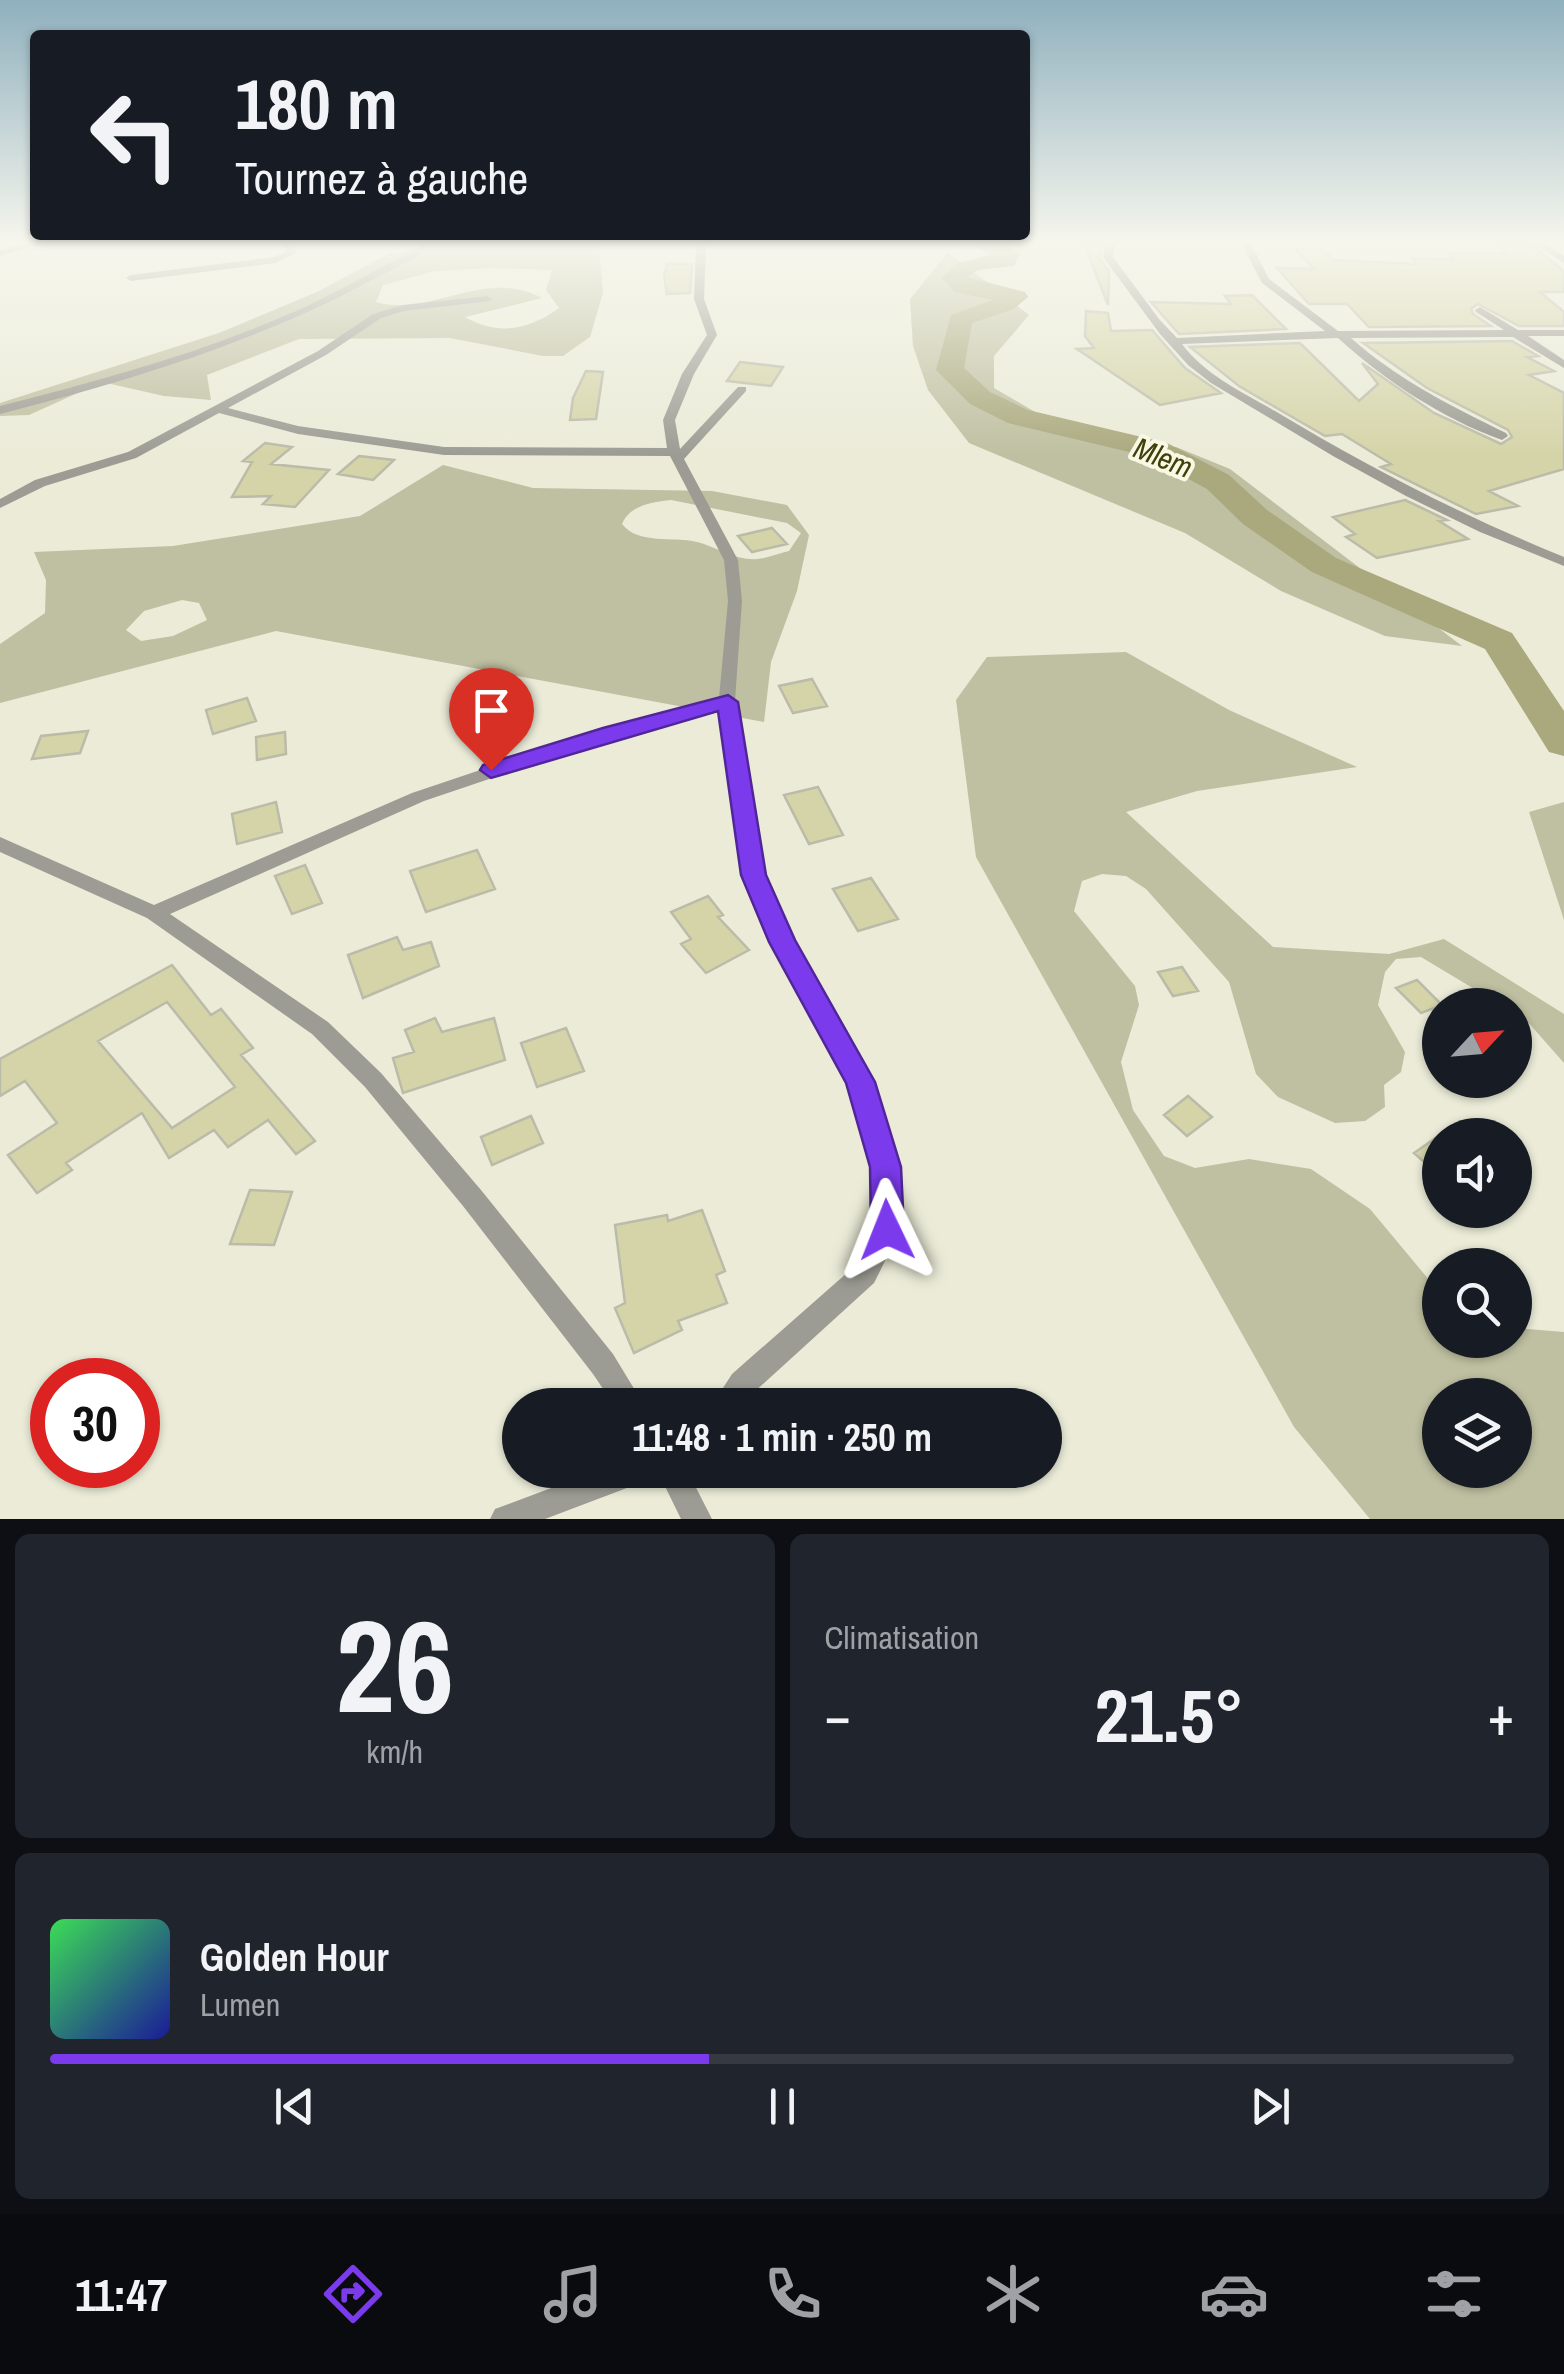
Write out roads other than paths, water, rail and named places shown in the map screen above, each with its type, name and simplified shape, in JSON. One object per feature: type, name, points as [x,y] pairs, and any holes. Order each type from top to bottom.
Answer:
[{"type":"street","points":[[0,410],[139,371],[296,314]]},
{"type":"street","points":[[0,504],[40,483],[132,455],[220,410],[384,314]]},
{"type":"street","points":[[704,314],[712,335],[688,374],[669,420],[676,455],[732,560],[735,601],[728,702],[753,875],[782,942],[860,1082],[886,1167],[887,1230],[864,1274],[739,1388]]},
{"type":"street","points":[[1148,314],[1154,324],[1224,386],[1392,486],[1487,532],[1564,562]]},
{"type":"street","points":[[1310,314],[1372,365],[1502,436]]},
{"type":"street","points":[[1486,314],[1564,365]]},
{"type":"street","points":[[1174,342],[1337,334],[1564,333]]},
{"type":"street","points":[[220,410],[298,430],[444,451],[676,455],[742,388]]},
{"type":"street","points":[[154,913],[436,790],[610,732],[728,702]]},
{"type":"street","points":[[0,844],[154,913],[320,1028],[348,1054],[472,1198],[619,1388]]},
{"type":"street","points":[[505,1519],[589,1488]]},
{"type":"street","points":[[681,1488],[697,1519]]},
{"type":"waterway","name":"Mlem","points":[[972,314],[960,320],[950,370],[980,398],[1018,417],[1156,449],[1218,482],[1255,517],[1324,565],[1499,641],[1564,743]]}]
